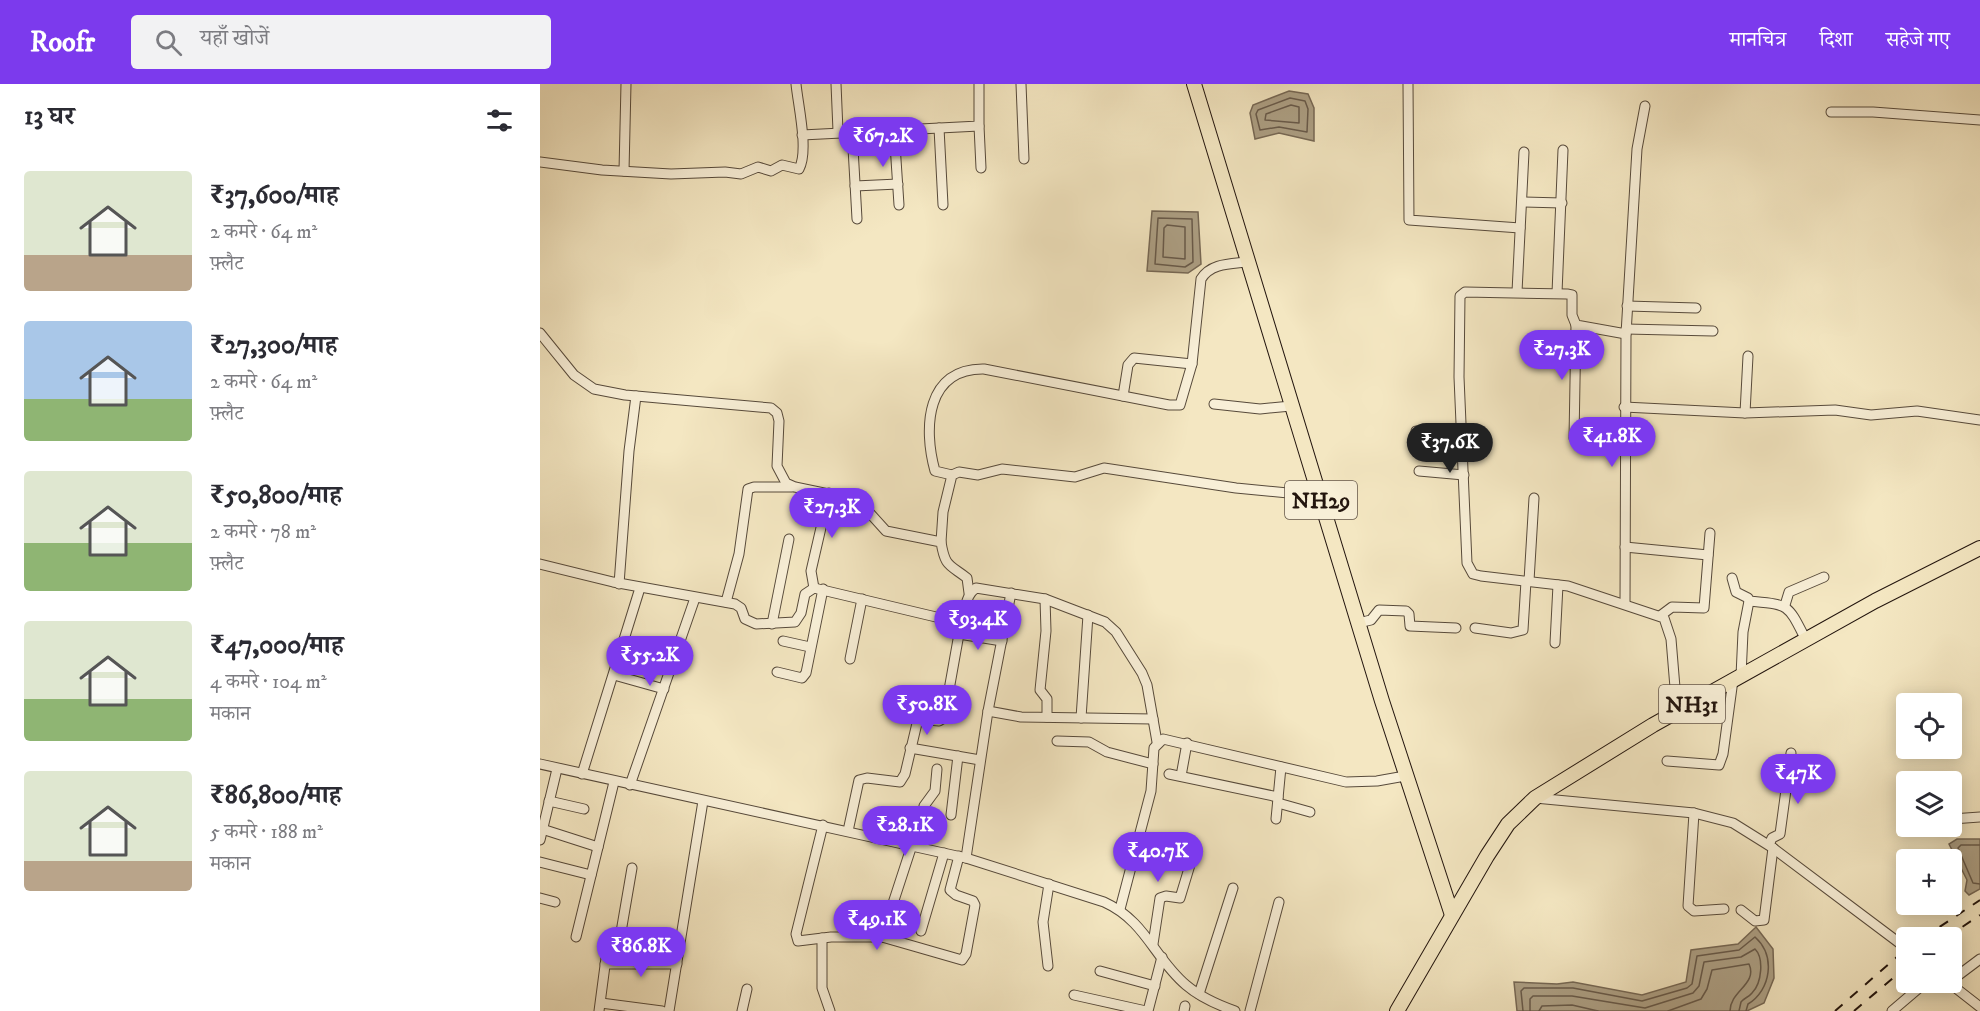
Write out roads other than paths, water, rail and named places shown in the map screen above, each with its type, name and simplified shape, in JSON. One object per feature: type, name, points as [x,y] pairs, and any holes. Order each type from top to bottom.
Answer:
[{"type":"highway","name":"NH29","points":[[1194,84],[1405,776],[1452,915]]},
{"type":"highway","name":"NH31","points":[[1397,1011],[1508,824],[1534,798],[1737,678],[1980,548]]},
{"type":"street","points":[[624,171],[627,84]]},
{"type":"street","points":[[540,162],[624,171],[741,174],[755,167],[771,171],[782,165],[800,169],[802,135],[796,84]]},
{"type":"street","points":[[836,84],[838,131]]},
{"type":"street","points":[[979,84],[981,168]]},
{"type":"street","points":[[1021,84],[1024,159]]},
{"type":"street","points":[[1408,84],[1409,220],[1520,228]]},
{"type":"street","points":[[1625,604],[1624,407],[1627,306],[1637,150],[1645,106]]},
{"type":"street","points":[[1831,112],[1873,112],[1980,120]]},
{"type":"street","points":[[802,135],[852,130],[979,126]]},
{"type":"street","points":[[939,128],[943,205]]},
{"type":"street","points":[[894,129],[899,205]]},
{"type":"street","points":[[852,130],[857,219]]},
{"type":"street","points":[[1557,293],[1563,150]]},
{"type":"street","points":[[1517,292],[1524,152]]},
{"type":"street","points":[[855,186],[898,184]]},
{"type":"street","points":[[1522,202],[1562,203]]},
{"type":"street","points":[[1247,262],[1214,267],[1201,279],[1192,364],[1180,405],[1000,371],[963,371],[953,376],[939,389],[932,406],[929,428],[935,471],[952,475],[960,472],[978,475],[1002,469],[1075,477],[1104,468],[1236,488],[1319,496]]},
{"type":"street","points":[[1574,438],[1576,325],[1572,315],[1572,295],[1465,292],[1460,296],[1462,432],[1469,569],[1481,576],[1558,585],[1660,616],[1666,622],[1671,639],[1677,712]]},
{"type":"street","points":[[1627,306],[1696,308]]},
{"type":"street","points":[[1576,325],[1626,332],[1713,331]]},
{"type":"street","points":[[540,333],[584,384],[608,393],[771,408],[777,413],[779,421],[777,466],[786,483],[795,487]]},
{"type":"street","points":[[1745,412],[1748,356]]},
{"type":"street","points":[[1123,396],[1128,365],[1134,358],[1192,364]]},
{"type":"street","points":[[619,584],[629,451],[636,396]]},
{"type":"street","points":[[1214,404],[1260,409],[1291,406]]},
{"type":"street","points":[[1624,407],[1745,412],[1835,410],[1871,416],[1917,411],[1980,420]]},
{"type":"street","points":[[1416,431],[1462,432]]},
{"type":"street","points":[[1419,471],[1464,474]]},
{"type":"street","points":[[848,831],[859,780],[867,778],[900,782],[918,719],[939,721],[944,718],[962,617],[969,592],[967,578],[951,568],[944,560],[941,542],[943,512],[952,475]]},
{"type":"street","points":[[726,602],[739,554],[748,489],[754,487],[795,487],[829,493],[867,510],[886,531],[941,542]]},
{"type":"street","points":[[777,672],[804,677],[818,588],[811,571],[829,493]]},
{"type":"street","points":[[1475,628],[1511,633],[1523,630],[1534,498]]},
{"type":"street","points":[[1660,616],[1672,607],[1704,608],[1710,533]]},
{"type":"street","points":[[772,624],[789,539]]},
{"type":"street","points":[[1625,547],[1708,555]]},
{"type":"street","points":[[540,564],[619,584],[726,602],[741,608],[745,619],[750,622],[772,624],[795,622],[801,612],[805,594],[818,588],[950,621],[957,622],[962,617]]},
{"type":"street","points":[[1806,640],[1785,606],[1789,592],[1824,577]]},
{"type":"street","points":[[1732,578],[1736,592],[1748,598],[1749,601],[1785,606]]},
{"type":"street","points":[[1555,643],[1558,585]]},
{"type":"street","points":[[582,774],[640,588]]},
{"type":"street","points":[[969,592],[976,588],[984,588],[1045,599],[1105,622],[1116,632],[1142,673],[1157,742],[1151,791],[1138,850],[1120,909]]},
{"type":"street","points":[[823,825],[795,938],[802,941],[822,938],[882,938],[962,960],[966,954],[975,905],[974,901],[956,895],[950,890],[962,857],[1011,593]]},
{"type":"street","points":[[630,785],[695,598]]},
{"type":"street","points":[[850,659],[862,599]]},
{"type":"street","points":[[1045,599],[1046,631],[1040,690],[1047,699],[1047,717]]},
{"type":"street","points":[[1667,761],[1719,765],[1724,754],[1749,601]]},
{"type":"street","points":[[1358,623],[1371,620],[1379,610],[1406,611],[1409,614],[1410,626],[1456,628]]},
{"type":"street","points":[[1081,718],[1088,615]]},
{"type":"street","points":[[960,634],[1002,641]]},
{"type":"street","points":[[783,641],[810,647]]},
{"type":"street","points":[[614,675],[664,689]]},
{"type":"street","points":[[988,711],[1021,717],[1153,719]]},
{"type":"street","points":[[1157,742],[1169,738],[1346,782],[1377,781],[1405,776]]},
{"type":"street","points":[[1057,741],[1089,742],[1107,752],[1154,764]]},
{"type":"street","points":[[1181,776],[1187,743]]},
{"type":"street","points":[[910,748],[980,760]]},
{"type":"street","points":[[1741,910],[1755,921],[1764,920],[1772,838],[1780,834],[1791,753]]},
{"type":"street","points":[[951,814],[958,756]]},
{"type":"street","points":[[540,764],[962,857],[1120,909],[1141,928],[1185,984],[1229,1010]]},
{"type":"street","points":[[1276,819],[1281,767]]},
{"type":"street","points":[[540,840],[557,769]]},
{"type":"street","points":[[882,938],[915,846],[924,806],[934,791],[937,769]]},
{"type":"street","points":[[1169,774],[1278,800],[1310,812]]},
{"type":"street","points":[[576,937],[614,782]]},
{"type":"street","points":[[1534,798],[1694,813],[1733,823],[1771,847],[1896,941]]},
{"type":"street","points":[[549,801],[584,809]]},
{"type":"street","points":[[669,1011],[703,801]]},
{"type":"street","points":[[1694,813],[1688,906],[1694,911],[1724,909]]},
{"type":"street","points":[[1962,818],[1980,817]]},
{"type":"street","points":[[542,830],[598,847]]},
{"type":"street","points":[[1138,850],[1185,860],[1190,865],[1180,898],[1166,896],[1160,898],[1153,944]]},
{"type":"street","points":[[921,932],[944,853]]},
{"type":"street","points":[[540,862],[591,875]]},
{"type":"street","points":[[632,868],[621,932],[617,938],[610,940],[600,1007],[662,1011]]},
{"type":"street","points":[[1048,966],[1043,922],[1049,884]]},
{"type":"street","points":[[1199,994],[1233,888]]},
{"type":"street","points":[[540,898],[555,902]]},
{"type":"street","points":[[1250,1011],[1279,902]]},
{"type":"street","points":[[822,938],[822,988],[830,1011]]},
{"type":"street","points":[[1074,995],[1147,1011],[1162,957]]},
{"type":"street","points":[[1962,973],[1980,960]]},
{"type":"street","points":[[605,964],[676,964]]},
{"type":"street","points":[[1100,971],[1155,986]]},
{"type":"street","points":[[742,1011],[747,988]]},
{"type":"street","points":[[1962,991],[1980,1006]]},
{"type":"street","points":[[1892,1011],[1913,993]]},
{"type":"water","points":[[1289,91],[1308,94],[1314,108],[1314,141],[1279,133],[1255,139],[1250,113],[1253,105]]},
{"type":"water","points":[[1152,211],[1198,212],[1201,264],[1188,273],[1147,271]]},
{"type":"water","points":[[1957,839],[1980,839],[1980,889],[1969,895],[1965,891],[1967,880],[1962,870],[1962,849],[1952,849],[1949,844]]},
{"type":"water","points":[[1756,927],[1773,949],[1774,978],[1764,1003],[1747,1011],[1517,1011],[1514,982],[1557,984],[1573,982],[1642,995],[1686,982],[1691,950],[1738,944]]},
{"type":"railway","points":[[1940,927],[1980,900]]},
{"type":"railway","points":[[1962,927],[1980,915]]},
{"type":"railway","points":[[1835,1011],[1896,958]]},
{"type":"railway","points":[[1854,1011],[1896,975]]}]
